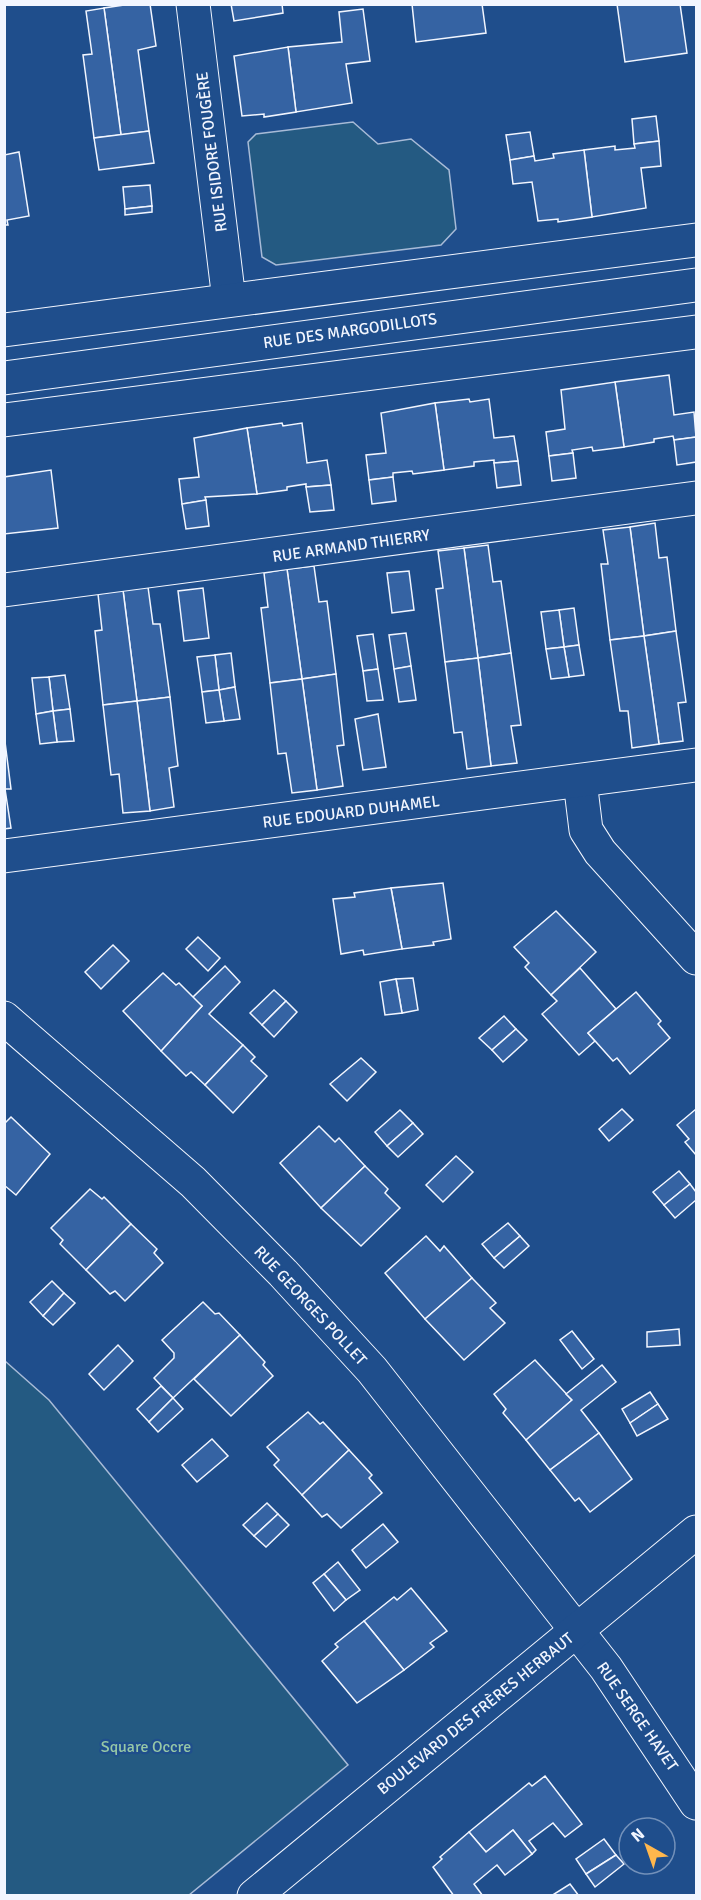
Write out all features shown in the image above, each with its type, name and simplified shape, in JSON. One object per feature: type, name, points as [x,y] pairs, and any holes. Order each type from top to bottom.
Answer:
[{"type":"street","name":"RUE ISIDORE FOUGÈRE","points":[[193,4],[229,300]]},
{"type":"street","points":[[4,330],[696,240]]},
{"type":"street","name":"RUE DES MARGODILLOTS","points":[[4,378],[696,285]]},
{"type":"street","points":[[4,420],[696,332]]},
{"type":"street","name":"RUE ARMAND THIERRY","points":[[4,590],[696,498]]},
{"type":"street","name":"RUE EDOUARD DUHAMEL","points":[[4,856],[696,765]]},
{"type":"street","points":[[580,781],[586,830],[696,958]]},
{"type":"street","name":"RUE GEORGES POLLET","points":[[4,1018],[193,1182],[283,1273],[372,1370],[576,1630]]},
{"type":"street","name":"BOULEVARD DES FRÈRES HERBAUT","points":[[254,1896],[696,1532]]},
{"type":"street","name":"RUE SERGE HAVET","points":[[576,1630],[606,1668],[696,1803]]},
{"type":"green space","points":[[353,122],[378,144],[411,139],[449,170],[456,229],[441,245],[276,265],[262,257],[248,142],[256,134]]},
{"type":"green space","name":"Square Occre","points":[[5,1361],[49,1400],[348,1765],[189,1895],[5,1895]]},
{"type":"building","points":[[150,4],[156,46],[138,50],[149,131],[121,135],[104,8]]},
{"type":"building","points":[[231,4],[282,4],[283,13],[234,21]]},
{"type":"building","points":[[412,4],[482,4],[486,33],[416,42]]},
{"type":"building","points":[[617,4],[680,4],[687,53],[625,62]]},
{"type":"building","points":[[104,8],[121,135],[94,138],[83,55],[92,54],[86,11]]},
{"type":"building","points":[[363,9],[370,61],[346,64],[352,103],[296,112],[288,47],[342,42],[339,12]]},
{"type":"building","points":[[288,47],[296,112],[264,117],[264,114],[242,116],[234,56]]},
{"type":"building","points":[[656,116],[659,141],[634,144],[632,119]]},
{"type":"building","points":[[149,131],[154,163],[99,170],[94,138]]},
{"type":"building","points":[[530,132],[534,156],[510,160],[506,135]]},
{"type":"building","points":[[659,141],[661,166],[641,168],[646,208],[592,217],[584,150],[615,146],[615,150],[635,148],[634,144]]},
{"type":"building","points":[[584,150],[592,217],[558,222],[558,219],[538,221],[532,182],[513,184],[510,160],[534,156],[535,161],[554,158],[553,154]]},
{"type":"building","points":[[19,152],[29,216],[7,220],[8,225],[4,225],[4,155]]},
{"type":"building","points":[[150,185],[152,206],[125,209],[123,187]]},
{"type":"building","points":[[152,206],[152,212],[125,215],[125,209]]},
{"type":"building","points":[[669,375],[674,415],[694,412],[696,437],[674,440],[673,436],[624,447],[615,382]]},
{"type":"building","points":[[615,382],[624,447],[593,451],[592,447],[572,450],[573,453],[549,456],[546,432],[565,429],[561,390]]},
{"type":"building","points":[[469,399],[470,402],[489,399],[494,438],[514,436],[518,461],[474,462],[474,466],[444,470],[435,403]]},
{"type":"building","points":[[435,403],[444,470],[413,474],[412,471],[393,473],[393,477],[369,480],[366,455],[386,453],[381,413]]},
{"type":"building","points":[[282,423],[283,426],[302,423],[307,463],[327,460],[331,485],[306,487],[306,484],[287,487],[287,490],[257,494],[247,428]]},
{"type":"building","points":[[247,428],[257,494],[205,497],[206,500],[182,504],[179,479],[199,477],[194,438]]},
{"type":"building","points":[[696,437],[696,462],[677,465],[674,440]]},
{"type":"building","points":[[573,453],[576,478],[552,481],[549,456]]},
{"type":"building","points":[[518,461],[521,485],[497,488],[494,463]]},
{"type":"building","points":[[51,470],[58,528],[4,534],[4,477]]},
{"type":"building","points":[[393,477],[396,501],[372,504],[369,480]]},
{"type":"building","points":[[331,485],[334,510],[310,512],[306,487]]},
{"type":"building","points":[[206,500],[209,526],[186,529],[182,504]]},
{"type":"building","points":[[655,523],[659,558],[667,557],[676,631],[644,636],[630,527]]},
{"type":"building","points":[[630,527],[644,636],[610,640],[601,564],[608,564],[603,530]]},
{"type":"building","points":[[488,545],[493,582],[501,581],[511,653],[478,658],[464,548]]},
{"type":"building","points":[[464,548],[478,658],[445,662],[436,589],[443,588],[438,551]]},
{"type":"building","points":[[314,566],[319,602],[327,601],[336,674],[302,679],[287,569]]},
{"type":"building","points":[[287,569],[302,679],[270,683],[261,608],[268,607],[264,573]]},
{"type":"building","points":[[409,571],[414,610],[392,613],[387,573]]},
{"type":"building","points":[[148,587],[153,624],[160,624],[170,697],[137,701],[123,590]]},
{"type":"building","points":[[203,588],[209,638],[184,641],[178,591]]},
{"type":"building","points":[[123,590],[137,701],[103,705],[95,631],[102,630],[98,594]]},
{"type":"building","points":[[574,608],[579,645],[564,647],[559,610]]},
{"type":"building","points":[[559,610],[564,647],[546,649],[541,612]]},
{"type":"building","points":[[676,631],[686,702],[678,703],[683,741],[659,744],[644,636]]},
{"type":"building","points":[[406,633],[411,666],[394,669],[389,635]]},
{"type":"building","points":[[373,634],[378,669],[363,671],[357,636]]},
{"type":"building","points":[[644,636],[659,744],[632,748],[628,711],[620,711],[610,640]]},
{"type":"building","points":[[579,645],[584,675],[569,677],[564,647]]},
{"type":"building","points":[[564,647],[569,677],[551,679],[546,649]]},
{"type":"building","points":[[231,653],[235,687],[219,690],[215,655]]},
{"type":"building","points":[[511,653],[521,725],[511,726],[517,763],[491,766],[478,658]]},
{"type":"building","points":[[215,655],[219,690],[202,692],[197,657]]},
{"type":"building","points":[[478,658],[491,766],[467,769],[462,732],[454,733],[445,662]]},
{"type":"building","points":[[411,666],[416,700],[399,702],[394,669]]},
{"type":"building","points":[[378,669],[383,700],[367,701],[363,671]]},
{"type":"building","points":[[336,674],[344,745],[337,746],[343,786],[317,790],[302,679]]},
{"type":"building","points":[[65,675],[70,709],[53,711],[49,677]]},
{"type":"building","points":[[49,677],[53,711],[36,714],[32,678]]},
{"type":"building","points":[[302,679],[317,790],[292,793],[286,753],[278,754],[270,683]]},
{"type":"building","points":[[235,687],[240,719],[224,721],[219,690]]},
{"type":"building","points":[[219,690],[224,721],[206,723],[202,692]]},
{"type":"building","points":[[170,697],[178,766],[169,768],[174,807],[150,811],[137,701]]},
{"type":"building","points":[[137,701],[150,811],[123,813],[119,774],[111,775],[103,705]]},
{"type":"building","points":[[70,709],[74,741],[57,742],[53,711]]},
{"type":"building","points":[[53,711],[57,742],[40,744],[36,714]]},
{"type":"building","points":[[378,714],[386,767],[363,770],[355,719]]},
{"type":"building","points":[[4,734],[11,789],[5,789],[11,828],[4,829]]},
{"type":"building","points":[[443,883],[451,939],[433,942],[434,945],[402,949],[391,888]]},
{"type":"building","points":[[391,888],[402,949],[364,955],[363,950],[341,954],[333,899],[355,897],[354,893]]},
{"type":"building","points":[[556,911],[596,952],[551,995],[525,967],[529,963],[514,947]]},
{"type":"building","points":[[198,937],[220,958],[208,971],[186,949]]},
{"type":"building","points":[[113,945],[129,961],[101,989],[85,972]]},
{"type":"building","points":[[225,966],[240,982],[209,1014],[243,1045],[205,1085],[191,1072],[186,1076],[161,1051],[202,1006],[192,998]]},
{"type":"building","points":[[580,968],[616,1009],[588,1033],[595,1041],[579,1055],[542,1014],[557,1001],[551,995]]},
{"type":"building","points":[[163,973],[176,985],[179,983],[202,1006],[161,1051],[123,1011]]},
{"type":"building","points":[[413,978],[418,1010],[402,1013],[396,979]]},
{"type":"building","points":[[396,979],[402,1013],[385,1015],[380,982]]},
{"type":"building","points":[[274,990],[286,1001],[262,1025],[250,1013]]},
{"type":"building","points":[[636,992],[661,1021],[658,1024],[670,1038],[630,1074],[617,1058],[613,1061],[588,1033]]},
{"type":"building","points":[[286,1001],[297,1012],[274,1037],[262,1025]]},
{"type":"building","points":[[504,1016],[516,1029],[492,1050],[479,1038]]},
{"type":"building","points":[[516,1029],[527,1040],[503,1062],[492,1050]]},
{"type":"building","points":[[243,1045],[255,1057],[251,1061],[267,1076],[233,1113],[205,1085]]},
{"type":"building","points":[[361,1058],[376,1072],[347,1101],[330,1084]]},
{"type":"building","points":[[622,1109],[633,1120],[609,1141],[599,1129]]},
{"type":"building","points":[[696,1109],[696,1155],[685,1142],[689,1139],[677,1125]]},
{"type":"building","points":[[400,1110],[413,1123],[387,1146],[375,1132]]},
{"type":"building","points":[[11,1117],[50,1154],[16,1195],[4,1185],[4,1124]]},
{"type":"building","points":[[413,1123],[423,1134],[398,1157],[387,1146]]},
{"type":"building","points":[[319,1126],[335,1142],[339,1138],[365,1166],[321,1208],[280,1163]]},
{"type":"building","points":[[456,1156],[473,1172],[443,1202],[426,1185]]},
{"type":"building","points":[[365,1166],[388,1189],[385,1193],[400,1208],[361,1246],[321,1208]]},
{"type":"building","points":[[679,1171],[690,1184],[664,1205],[653,1192]]},
{"type":"building","points":[[690,1184],[696,1192],[696,1200],[675,1218],[664,1205]]},
{"type":"building","points":[[90,1189],[102,1199],[104,1197],[131,1224],[86,1270],[60,1244],[63,1240],[51,1228]]},
{"type":"building","points":[[508,1223],[520,1236],[494,1258],[482,1244]]},
{"type":"building","points":[[131,1224],[157,1249],[154,1253],[163,1263],[125,1301],[115,1291],[110,1294],[86,1270]]},
{"type":"building","points":[[426,1236],[440,1251],[444,1246],[472,1278],[425,1319],[385,1273]]},
{"type":"building","points":[[520,1236],[529,1246],[504,1268],[494,1258]]},
{"type":"building","points":[[472,1278],[496,1303],[490,1308],[505,1323],[464,1360],[425,1319]]},
{"type":"building","points":[[52,1281],[64,1293],[43,1316],[30,1302]]},
{"type":"building","points":[[64,1293],[75,1303],[53,1325],[43,1316]]},
{"type":"building","points":[[203,1302],[215,1314],[219,1313],[240,1335],[173,1398],[154,1378],[174,1358],[174,1353],[162,1340]]},
{"type":"building","points":[[679,1329],[680,1345],[647,1347],[647,1332]]},
{"type":"building","points":[[572,1331],[594,1359],[582,1369],[560,1340]]},
{"type":"building","points":[[240,1335],[265,1362],[263,1365],[273,1376],[231,1416],[194,1379]]},
{"type":"building","points":[[118,1345],[133,1361],[104,1390],[89,1374]]},
{"type":"building","points":[[535,1360],[572,1400],[526,1440],[503,1413],[506,1409],[494,1394]]},
{"type":"building","points":[[602,1365],[616,1382],[581,1410],[599,1433],[550,1470],[526,1440],[572,1400],[566,1394]]},
{"type":"building","points":[[161,1386],[173,1398],[149,1422],[137,1409]]},
{"type":"building","points":[[650,1392],[658,1404],[630,1423],[622,1409]]},
{"type":"building","points":[[173,1398],[183,1409],[158,1432],[149,1422]]},
{"type":"building","points":[[658,1404],[668,1419],[637,1436],[630,1423]]},
{"type":"building","points":[[308,1412],[320,1424],[323,1422],[349,1450],[302,1495],[274,1465],[279,1460],[267,1447]]},
{"type":"building","points":[[599,1433],[632,1479],[590,1512],[579,1498],[575,1501],[550,1470]]},
{"type":"building","points":[[212,1439],[228,1456],[197,1482],[182,1465]]},
{"type":"building","points":[[349,1450],[372,1475],[369,1478],[382,1493],[341,1528],[327,1514],[322,1517],[302,1495]]},
{"type":"building","points":[[267,1503],[278,1514],[254,1536],[243,1525]]},
{"type":"building","points":[[278,1514],[289,1525],[266,1547],[254,1536]]},
{"type":"building","points":[[383,1524],[398,1542],[366,1568],[352,1550]]},
{"type":"building","points":[[338,1562],[360,1590],[346,1600],[324,1574]]},
{"type":"building","points":[[324,1574],[346,1600],[334,1611],[313,1583]]},
{"type":"building","points":[[411,1588],[447,1631],[430,1643],[434,1647],[404,1670],[364,1621],[394,1597],[397,1600]]},
{"type":"building","points":[[364,1621],[404,1670],[357,1703],[322,1661],[338,1647],[335,1644]]},
{"type":"building","points":[[545,1776],[582,1824],[565,1837],[553,1823],[529,1841],[536,1850],[532,1854],[513,1830],[486,1852],[469,1832],[529,1783],[532,1786]]},
{"type":"building","points":[[513,1830],[532,1854],[505,1875],[497,1865],[474,1884],[483,1896],[454,1896],[433,1867],[442,1859],[440,1857],[469,1832],[486,1852]]},
{"type":"building","points":[[604,1839],[616,1855],[586,1874],[576,1859]]},
{"type":"building","points":[[617,1856],[617,1870],[595,1887],[586,1874]]},
{"type":"building","points":[[570,1884],[579,1896],[551,1896]]}]
